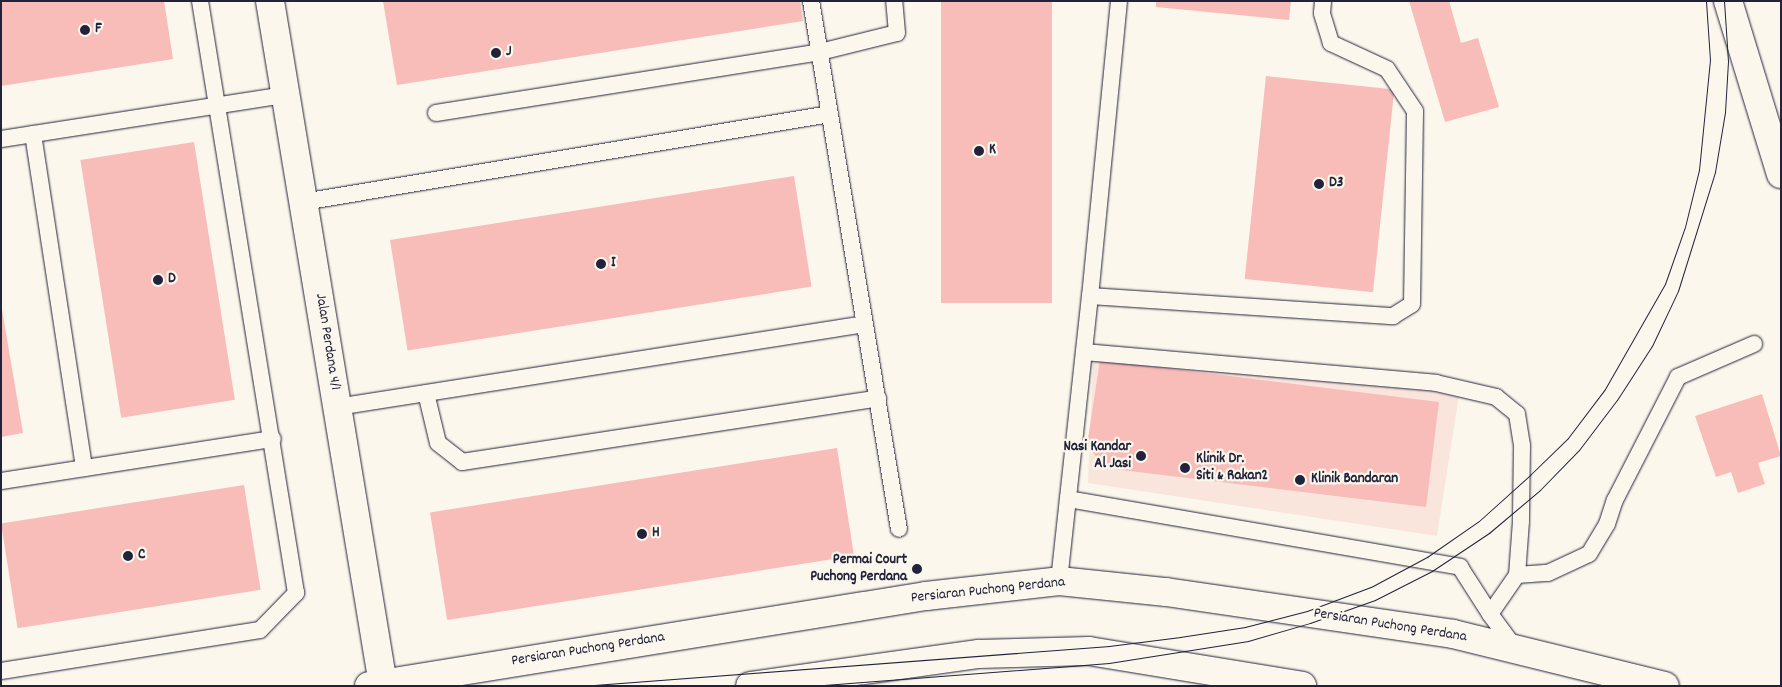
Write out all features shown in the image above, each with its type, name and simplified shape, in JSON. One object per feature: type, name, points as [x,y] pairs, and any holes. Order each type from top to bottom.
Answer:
[{"type":"main road","name":"Jalan Perdana 4/1","points":[[270,1],[337,407],[376,685]]},
{"type":"main road","points":[[1728,1],[1781,174]]},
{"type":"main road","name":"Persiaran Puchong Perdana","points":[[376,685],[926,596],[1059,582],[1235,602],[1453,634],[1665,686]]},
{"type":"main road","points":[[750,686],[979,654],[1089,651],[1209,679],[1302,686]]},
{"type":"lane","points":[[1,671],[260,630],[296,593],[273,439],[200,1]]},
{"type":"lane","points":[[812,1],[900,529]]},
{"type":"lane","points":[[436,113],[820,52],[897,33],[894,1]]},
{"type":"lane","points":[[1059,582],[1119,1]]},
{"type":"lane","points":[[1090,296],[1393,316],[1412,304],[1414,111],[1387,69],[1331,44],[1322,14],[1323,1]]},
{"type":"lane","points":[[1,139],[286,95]]},
{"type":"lane","points":[[303,202],[830,114]]},
{"type":"lane","points":[[32,134],[84,468]]},
{"type":"lane","points":[[337,407],[865,324]]},
{"type":"lane","points":[[1517,575],[1548,573],[1589,554],[1607,524],[1615,500],[1678,377],[1754,344]]},
{"type":"lane","points":[[1084,352],[1436,383],[1496,396],[1517,414],[1522,445],[1517,575],[1490,614]]},
{"type":"lane","points":[[426,393],[438,443],[462,462],[878,398]]},
{"type":"lane","points":[[1,481],[273,439]]},
{"type":"lane","points":[[1068,499],[1460,567],[1490,614],[1515,648]]},
{"type":"shaded area","points":[[1093,359],[1433,389],[1459,395],[1437,536],[1088,483]]},
{"type":"building","name":"F","points":[[1,1],[164,1],[173,59],[1,86]]},
{"type":"building","name":"J","points":[[383,1],[800,1],[803,21],[397,85]]},
{"type":"building","name":"K","points":[[941,1],[1052,1],[1052,303],[941,303]]},
{"type":"building","points":[[1156,1],[1291,1],[1289,20],[1156,7]]},
{"type":"building","points":[[1409,1],[1449,1],[1461,43],[1478,38],[1499,107],[1445,122]]},
{"type":"building","name":"D3","points":[[1266,76],[1394,89],[1373,292],[1245,279]]},
{"type":"building","name":"D","points":[[194,142],[235,400],[121,418],[80,160]]},
{"type":"building","name":"I","points":[[794,176],[812,287],[408,351],[390,240]]},
{"type":"building","points":[[1,304],[23,433],[1,437]]},
{"type":"building","points":[[1100,360],[1439,402],[1426,507],[1105,468],[1087,445]]},
{"type":"building","points":[[1762,394],[1781,456],[1758,463],[1765,484],[1738,493],[1731,472],[1716,477],[1695,416]]},
{"type":"building","name":"H","points":[[837,448],[854,556],[447,620],[430,512]]},
{"type":"building","name":"C","points":[[244,485],[261,590],[18,628],[1,523]]},
{"type":"tram line","points":[[581,686],[1109,646],[1180,637],[1245,627],[1307,611],[1371,587],[1427,557],[1479,521],[1568,438],[1605,389],[1665,284],[1685,227],[1699,170],[1710,60],[1706,1]]},
{"type":"tram line","points":[[811,686],[1109,663],[1248,641],[1310,623],[1375,600],[1432,571],[1489,533],[1540,490],[1579,450],[1617,400],[1652,346],[1678,291],[1715,172],[1725,112],[1728,61],[1724,1]]},
{"type":"place","name":"F","points":[[85,30]]},
{"type":"place","name":"J","points":[[496,53]]},
{"type":"place","name":"K","points":[[979,151]]},
{"type":"place","name":"D3","points":[[1319,184]]},
{"type":"place","name":"I","points":[[601,264]]},
{"type":"place","name":"D","points":[[158,280]]},
{"type":"place","name":"Nasi Kandar Al Jasi","points":[[1141,456]]},
{"type":"place","name":"Klinik Dr. Siti & Rakan2","points":[[1185,468]]},
{"type":"place","name":"Klinik Bandaran","points":[[1300,480]]},
{"type":"place","name":"H","points":[[642,534]]},
{"type":"place","name":"C","points":[[128,556]]},
{"type":"place","name":"Permai Court Puchong Perdana","points":[[917,569]]}]
